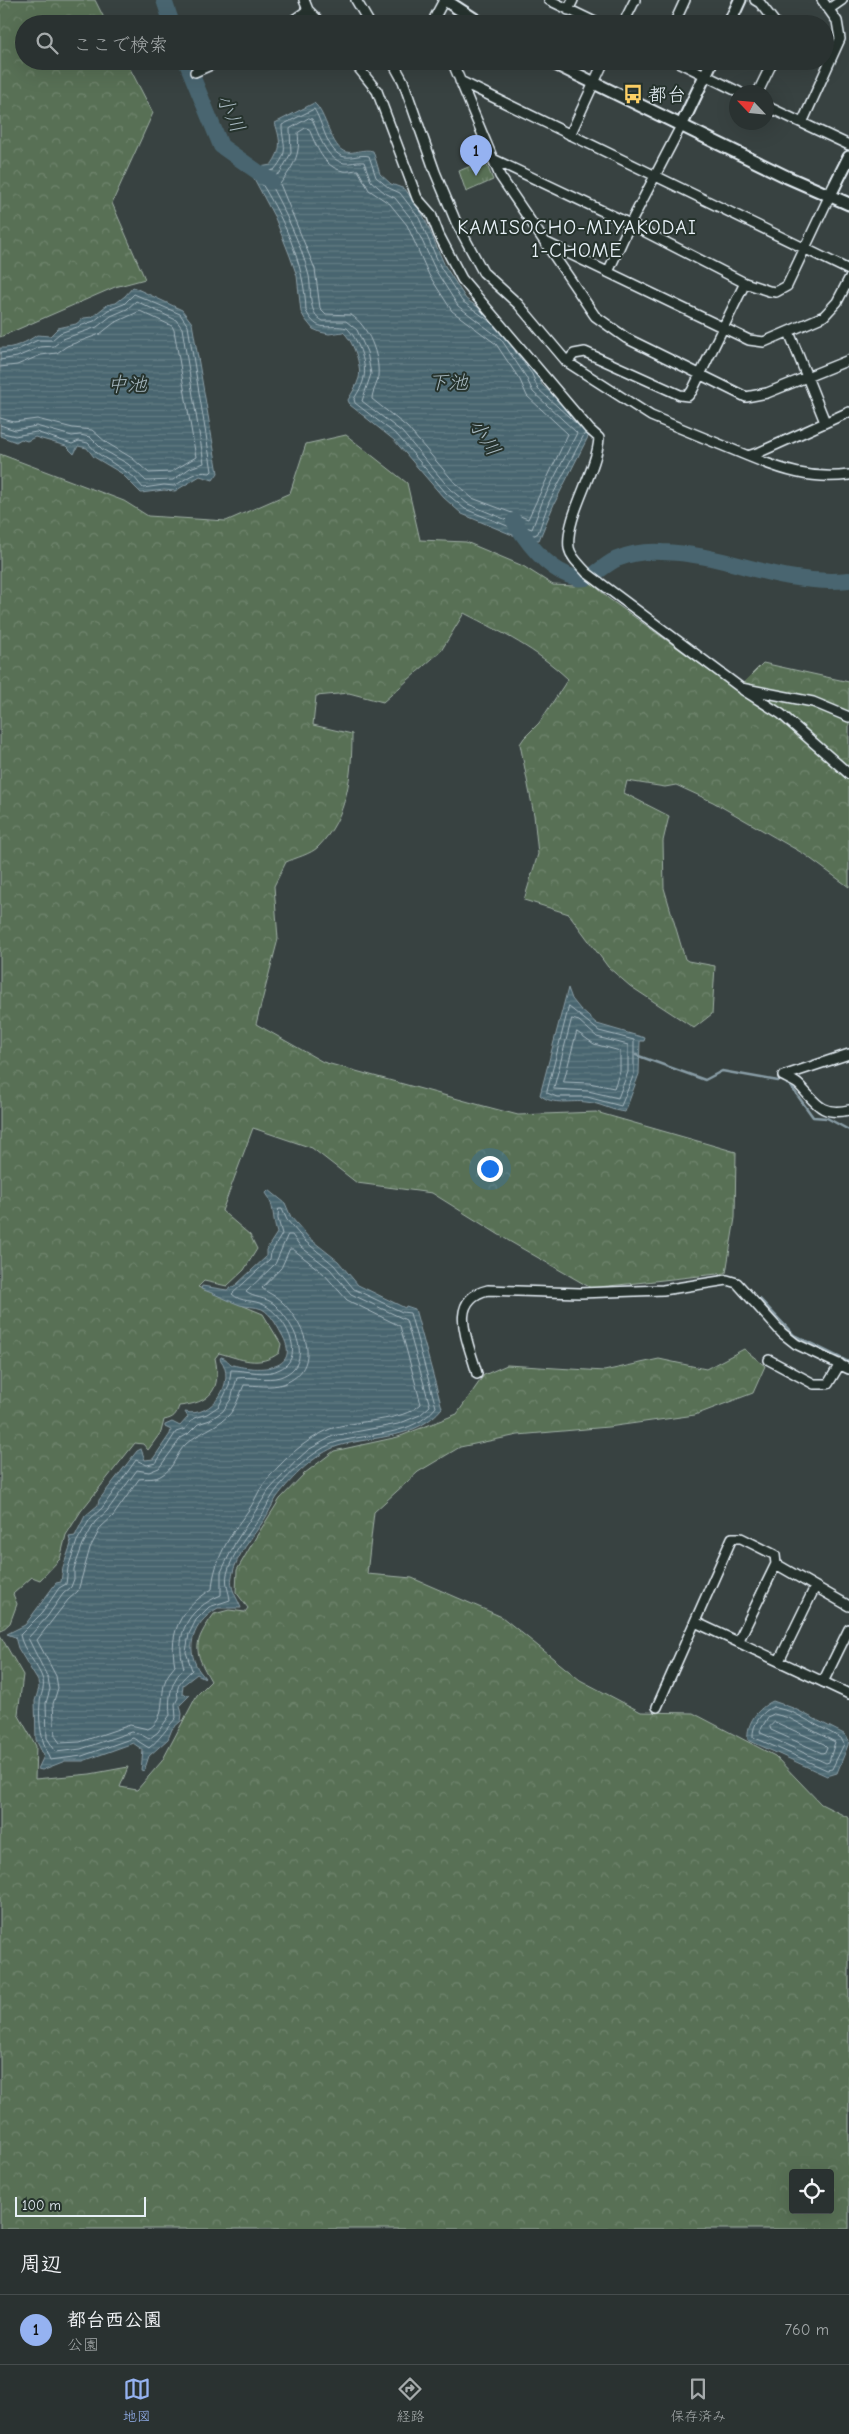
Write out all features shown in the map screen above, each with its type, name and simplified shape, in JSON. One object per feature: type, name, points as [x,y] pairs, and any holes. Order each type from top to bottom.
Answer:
[{"type":"street","points":[[304,0],[308,10],[313,15]]},
{"type":"street","points":[[356,0],[365,15]]},
{"type":"street","points":[[436,15],[444,0],[468,15]]},
{"type":"street","points":[[549,0],[579,15]]},
{"type":"street","points":[[568,10],[573,0]]},
{"type":"street","points":[[628,15],[635,0]]},
{"type":"street","points":[[678,15],[685,0]]},
{"type":"street","points":[[733,15],[740,0]]},
{"type":"street","points":[[755,0],[760,3],[769,15]]},
{"type":"street","points":[[822,0],[832,15]]},
{"type":"street","points":[[829,10],[842,0]]},
{"type":"street","points":[[301,15],[308,10]]},
{"type":"street","points":[[834,20],[839,30],[839,44],[834,55]]},
{"type":"street","points":[[196,72],[200,70]]},
{"type":"street","points":[[360,70],[377,91],[417,198],[431,214],[439,235],[462,279],[589,429],[599,438],[598,455],[572,526],[569,548],[573,557],[587,573],[745,692],[781,714],[849,774]]},
{"type":"street","points":[[397,70],[403,81],[441,188],[472,254],[483,272],[518,304],[567,362],[651,416],[748,456],[804,476],[833,477],[849,475]]},
{"type":"street","points":[[456,70],[500,176],[511,195],[595,316],[626,338],[746,397],[767,393],[849,360]]},
{"type":"street","points":[[567,70],[829,197],[849,204]]},
{"type":"street","points":[[570,135],[600,70]]},
{"type":"street","points":[[695,70],[729,87]]},
{"type":"street","points":[[608,272],[708,70]]},
{"type":"street","points":[[761,85],[769,70]]},
{"type":"street","points":[[802,123],[827,70]]},
{"type":"street","points":[[460,81],[849,270]]},
{"type":"street","points":[[774,110],[849,145]]},
{"type":"street","points":[[494,160],[630,224],[745,283],[769,291],[783,289],[792,278],[849,157]]},
{"type":"street","points":[[544,242],[749,340],[764,342],[824,316],[837,302],[849,279]]},
{"type":"street","points":[[567,362],[574,354],[585,352],[680,395],[688,396],[724,328],[745,283]]},
{"type":"street","points":[[789,332],[825,422]]},
{"type":"street","points":[[748,456],[849,412]]},
{"type":"street","points":[[741,688],[813,702],[849,717]]},
{"type":"street","points":[[849,1054],[783,1076],[799,1084],[812,1101],[823,1109],[834,1111],[849,1110]]},
{"type":"street","points":[[834,1111],[849,1103]]},
{"type":"street","points":[[477,1374],[462,1316],[469,1299],[480,1292],[488,1290],[580,1293],[663,1290],[727,1280],[737,1283],[782,1334],[796,1344],[849,1369]]},
{"type":"street","points":[[769,1360],[814,1384],[828,1384],[840,1364]]},
{"type":"street","points":[[657,1708],[732,1538],[741,1538],[774,1555],[776,1564],[738,1642]]},
{"type":"street","points":[[776,1564],[849,1606]]},
{"type":"street","points":[[779,1661],[815,1587]]},
{"type":"street","points":[[695,1622],[849,1694]]},
{"type":"street","points":[[823,1682],[849,1629]]},
{"type":"green space","points":[[0,0],[95,0],[102,15],[15,15],[15,70],[131,70],[153,113],[112,203],[145,279],[115,287],[0,337]]},
{"type":"green space","points":[[485,160],[493,180],[466,192],[459,171]]},
{"type":"green space","points":[[346,435],[407,483],[420,540],[466,542],[523,566],[553,585],[574,586],[591,582],[608,598],[736,690],[763,663],[849,682],[849,887],[804,854],[713,802],[676,785],[665,787],[627,781],[624,793],[669,816],[663,841],[664,888],[685,959],[715,966],[712,1014],[694,1028],[630,986],[608,967],[569,914],[524,900],[538,854],[534,815],[520,744],[539,723],[568,679],[556,668],[519,642],[464,613],[441,651],[383,702],[349,693],[316,696],[313,725],[352,734],[349,779],[342,809],[328,835],[315,849],[286,862],[274,886],[278,939],[256,1024],[323,1062],[480,1105],[518,1115],[596,1112],[736,1152],[735,1218],[726,1273],[591,1288],[509,1241],[432,1193],[357,1183],[312,1148],[253,1128],[222,1211],[250,1235],[257,1249],[244,1270],[227,1286],[204,1281],[198,1287],[263,1314],[281,1344],[279,1353],[272,1358],[250,1361],[219,1353],[215,1358],[217,1379],[211,1393],[199,1402],[179,1406],[174,1416],[164,1420],[161,1432],[148,1450],[143,1444],[135,1443],[81,1511],[66,1535],[60,1559],[40,1580],[32,1577],[13,1594],[17,1604],[10,1623],[0,1632],[0,454],[124,501],[148,516],[226,521],[290,493],[306,444]]},
{"type":"green space","points":[[744,1349],[765,1366],[753,1393],[695,1415],[608,1427],[518,1435],[460,1447],[418,1472],[374,1512],[367,1574],[412,1578],[502,1617],[580,1680],[641,1712],[693,1713],[775,1756],[821,1804],[849,1818],[849,2229],[0,2229],[0,1635],[23,1675],[18,1714],[36,1746],[35,1779],[90,1774],[128,1767],[120,1787],[137,1790],[162,1761],[197,1695],[211,1681],[199,1654],[198,1647],[202,1632],[214,1614],[229,1610],[245,1612],[248,1608],[236,1592],[237,1570],[280,1499],[305,1473],[334,1451],[398,1437],[457,1414],[484,1375],[507,1365],[604,1371],[659,1359],[706,1369]]},
{"type":"water","name":"下池","points":[[314,103],[322,114],[332,138],[341,149],[346,152],[373,151],[380,174],[391,184],[405,189],[423,215],[445,266],[466,299],[495,319],[536,371],[542,385],[585,424],[590,433],[554,504],[539,540],[528,540],[510,534],[462,514],[443,497],[394,440],[350,405],[348,400],[360,373],[356,354],[347,336],[343,332],[329,334],[313,329],[301,312],[297,276],[290,256],[275,218],[249,169],[271,165],[275,160],[279,145],[275,123]]},
{"type":"water","name":"中池","points":[[133,287],[182,310],[192,323],[218,473],[213,480],[200,476],[175,491],[164,490],[141,493],[121,473],[94,457],[87,448],[78,446],[74,454],[66,446],[35,437],[27,441],[21,439],[16,442],[0,436],[0,348],[20,344],[37,335],[50,336],[58,328],[76,324],[84,318],[92,317],[107,305],[116,303]]},
{"type":"water","points":[[568,988],[572,999],[580,1009],[597,1024],[645,1038],[644,1041],[640,1041],[639,1074],[625,1112],[591,1103],[551,1100],[540,1095]]},
{"type":"water","points":[[269,1190],[285,1203],[291,1217],[309,1238],[338,1261],[358,1285],[405,1308],[406,1306],[415,1309],[442,1408],[420,1426],[407,1431],[330,1449],[304,1467],[283,1490],[241,1554],[234,1568],[231,1580],[241,1608],[218,1608],[204,1619],[195,1632],[192,1648],[193,1656],[197,1667],[205,1678],[197,1674],[183,1685],[182,1694],[190,1695],[180,1705],[181,1721],[172,1729],[168,1739],[149,1756],[144,1771],[141,1770],[143,1750],[133,1743],[83,1761],[65,1761],[42,1770],[38,1769],[44,1756],[36,1740],[35,1701],[39,1688],[38,1681],[18,1648],[15,1637],[7,1634],[25,1625],[56,1583],[61,1582],[63,1567],[71,1544],[69,1537],[75,1536],[85,1516],[98,1505],[99,1500],[137,1451],[141,1449],[145,1460],[153,1459],[170,1434],[171,1430],[165,1427],[165,1425],[172,1422],[180,1426],[188,1417],[185,1412],[195,1413],[213,1404],[224,1387],[226,1378],[221,1357],[233,1365],[255,1368],[266,1368],[283,1362],[287,1355],[287,1346],[273,1320],[265,1311],[259,1308],[240,1305],[201,1289],[202,1286],[227,1290],[236,1285],[266,1257],[266,1250],[277,1233],[271,1202],[266,1193]]},
{"type":"water","points":[[773,1701],[793,1708],[844,1734],[849,1740],[837,1773],[827,1776],[748,1740],[749,1728],[754,1717],[762,1708]]},
{"type":"waterway","name":"小川","points":[[164,0],[169,15]]},
{"type":"waterway","name":"小川","points":[[190,70],[221,146],[271,181]]},
{"type":"waterway","name":"小川","points":[[514,521],[533,548],[548,563],[567,575],[582,579],[622,557],[656,552],[709,558],[800,579],[824,581],[849,580]]},
{"type":"waterway","points":[[636,1055],[705,1080],[722,1071],[778,1081]]},
{"type":"waterway","points":[[787,1084],[790,1085],[813,1117],[827,1118],[849,1130]]},
{"type":"waterway","points":[[760,1299],[794,1335],[849,1362]]},
{"type":"place","name":"都台","points":[[633,94]]},
{"type":"place","name":"都台西公園","points":[[476,176]]},
{"type":"district","name":"KAMISOCHO-MIYAKODAI 1-CHOME","points":[[577,238]]}]
